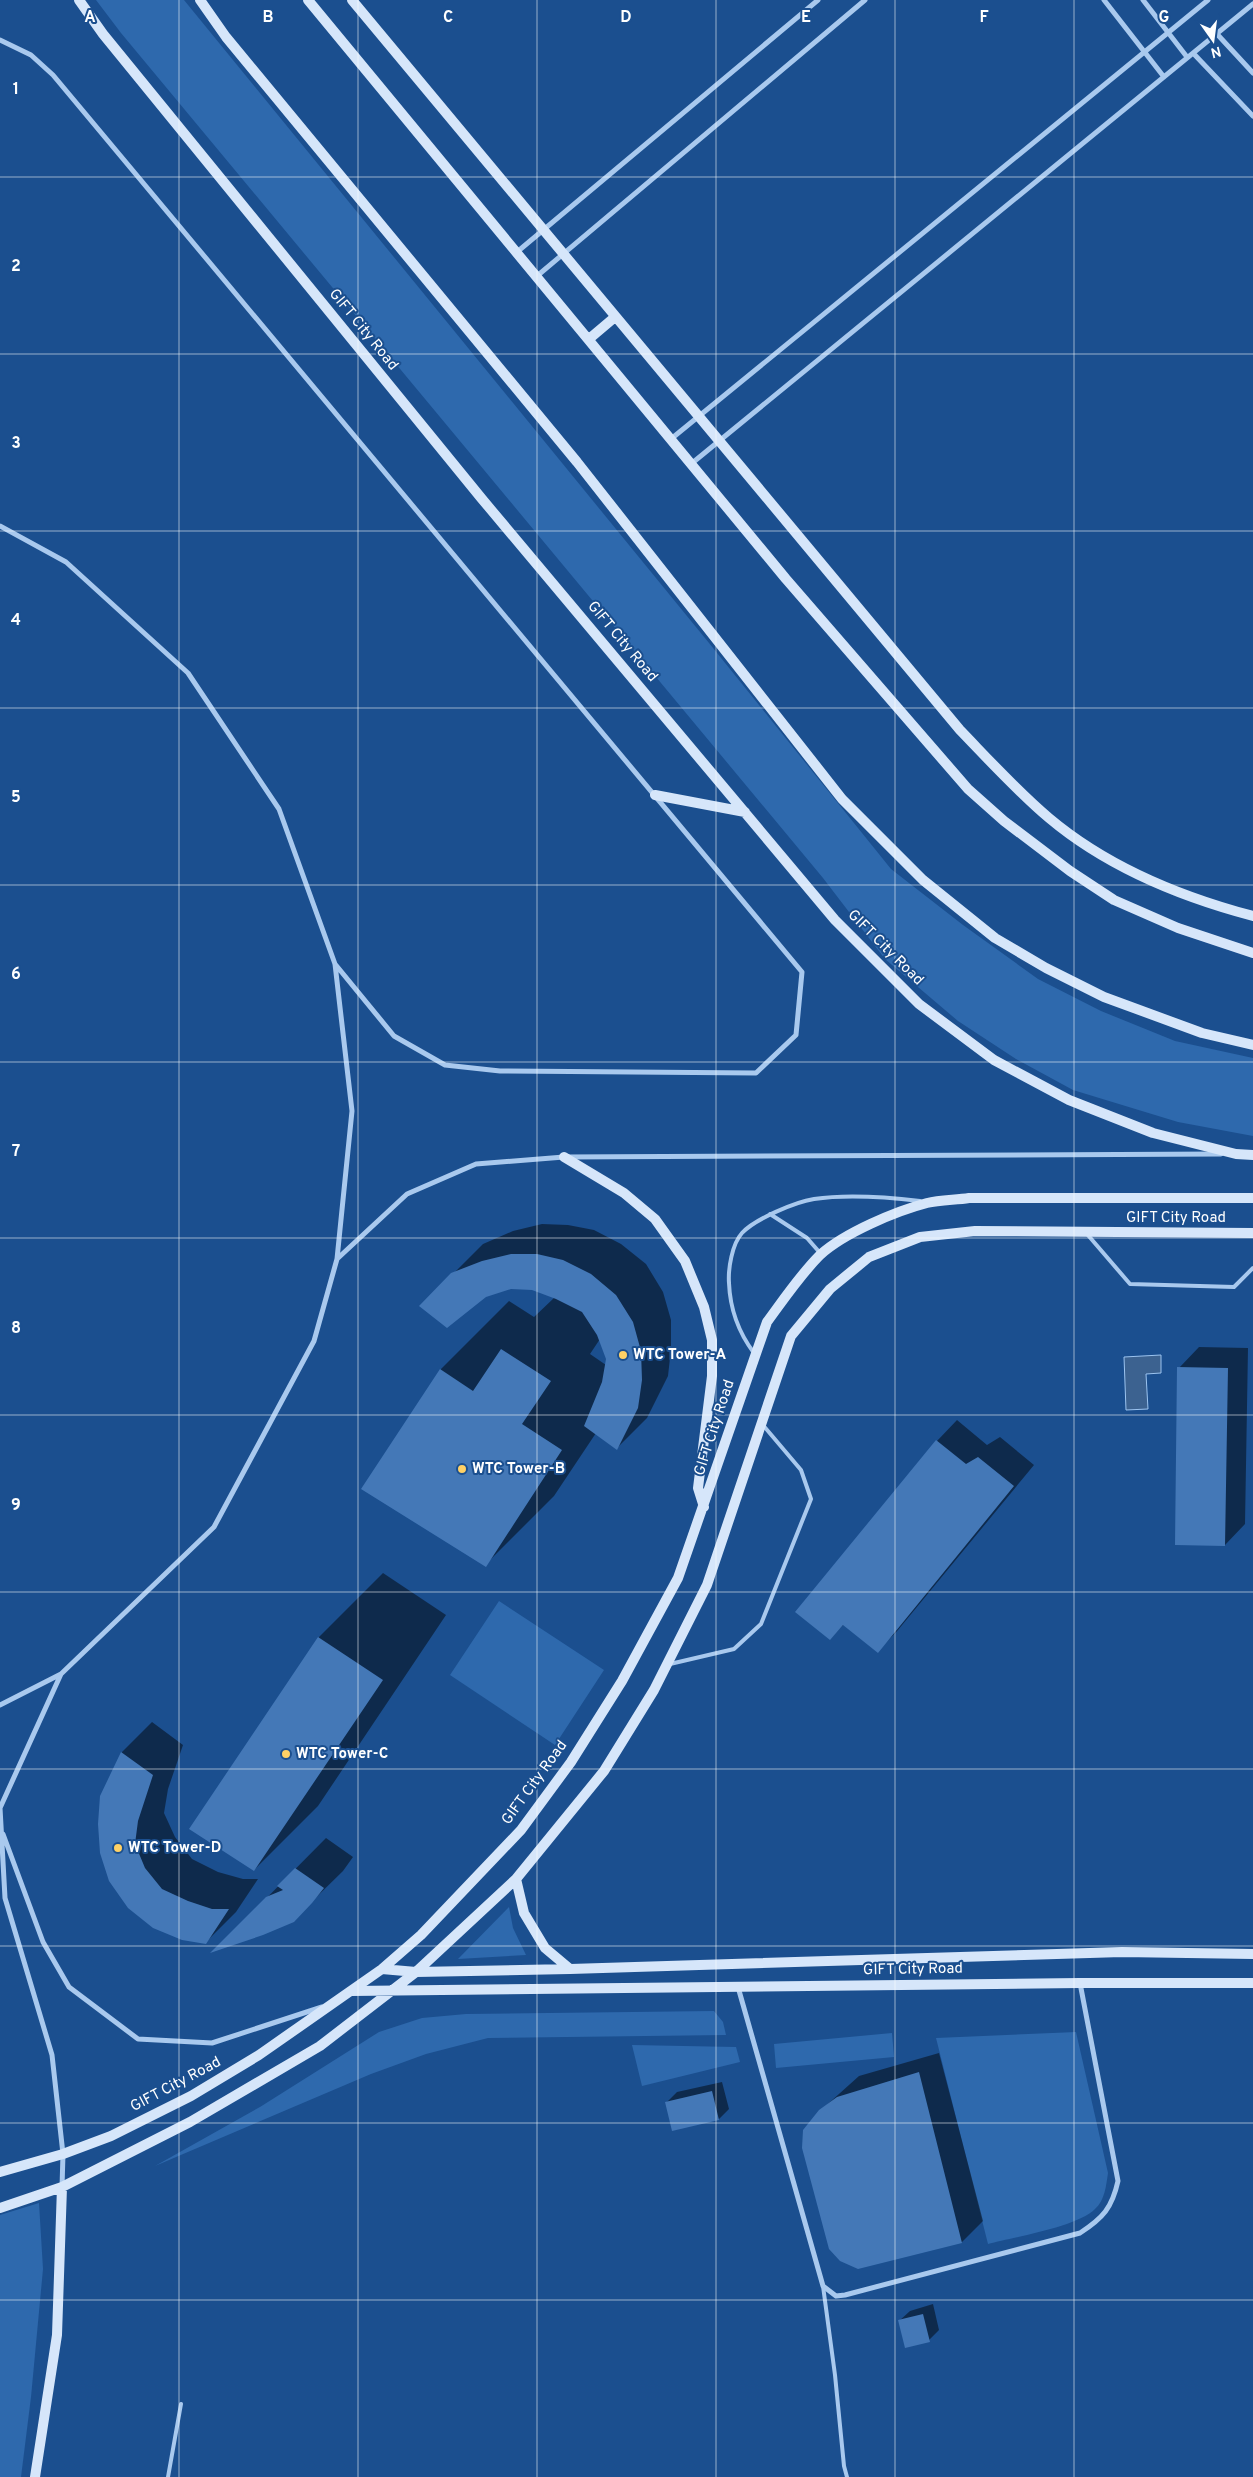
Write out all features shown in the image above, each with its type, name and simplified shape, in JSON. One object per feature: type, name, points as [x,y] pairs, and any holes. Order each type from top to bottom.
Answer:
[{"type":"street","name":"GIFT City Road","points":[[79,0],[104,34],[367,359],[835,920],[919,1004],[994,1060],[1069,1100],[1161,1135],[1236,1154],[1253,1155]]},
{"type":"street","points":[[200,0],[226,37],[577,462],[842,799],[923,880],[996,938],[1046,968],[1104,997],[1184,1026],[1253,1045]]},
{"type":"street","points":[[308,0],[786,580],[917,733],[968,789],[1004,821],[1070,871],[1114,900],[1178,928],[1253,953]]},
{"type":"street","points":[[352,0],[614,317],[960,730],[1018,791],[1051,820],[1100,854],[1192,898],[1253,916]]},
{"type":"street","points":[[517,252],[818,0]]},
{"type":"street","points":[[537,276],[865,0]]},
{"type":"street","points":[[1104,0],[1164,77]]},
{"type":"street","points":[[1143,0],[1188,57]]},
{"type":"street","points":[[671,439],[1208,0]]},
{"type":"street","points":[[691,464],[1253,4]]},
{"type":"street","points":[[1216,34],[1253,73]]},
{"type":"street","points":[[0,40],[31,55],[53,75],[802,972],[796,1035],[756,1073],[500,1071],[445,1065],[394,1036],[335,964]]},
{"type":"street","points":[[1193,53],[1253,116]]},
{"type":"street","points":[[589,340],[614,317]]},
{"type":"street","points":[[0,526],[66,562],[188,672],[279,809],[335,964],[352,1111],[337,1259],[314,1341],[214,1527],[61,1674],[0,1705]]},
{"type":"street","points":[[655,795],[745,812]]},
{"type":"street","points":[[337,1259],[407,1194],[476,1164],[564,1157],[1236,1154]]},
{"type":"street","points":[[564,1157],[624,1193],[656,1219],[685,1261],[704,1307],[712,1340],[712,1376],[698,1488],[704,1508]]},
{"type":"street","name":"GIFT City Road","points":[[0,2172],[63,2154],[111,2136],[191,2096],[259,2055],[382,1969],[421,1935],[521,1830],[571,1762],[622,1681],[678,1578],[704,1508],[733,1416],[767,1322],[792,1286],[821,1254],[856,1232],[888,1216],[928,1202],[969,1198],[1253,1198]]},
{"type":"street","name":"GIFT City Road","points":[[0,2208],[62,2187],[190,2122],[320,2046],[416,1972],[516,1879],[604,1770],[654,1690],[667,1665],[707,1585],[791,1336],[830,1289],[869,1257],[920,1237],[975,1231],[1253,1233]]},
{"type":"street","points":[[36,2477],[56,2335],[63,2154],[52,2055],[5,1898],[0,1808],[61,1674]]},
{"type":"street","points":[[1,1830],[44,1942],[69,1987],[138,2040],[212,2043],[330,2004]]},
{"type":"street","points":[[516,1879],[524,1913],[528,1920],[545,1948],[570,1969]]},
{"type":"street","name":"GIFT City Road","points":[[382,1969],[416,1972],[570,1969],[1122,1952],[1253,1954]]},
{"type":"street","name":"GIFT City Road","points":[[351,1991],[1080,1982],[1253,1983]]},
{"type":"street","points":[[738,1987],[822,2286],[836,2296],[1080,2233],[1098,2222],[1109,2208],[1118,2181],[1080,1982]]},
{"type":"lane","points":[[756,1355],[742,1336],[729,1295],[728,1266],[742,1233],[770,1214],[813,1199],[886,1197],[928,1202]]},
{"type":"lane","points":[[770,1214],[808,1238],[821,1254]]},
{"type":"lane","points":[[1086,1232],[1130,1284],[1234,1287],[1253,1268]]},
{"type":"lane","points":[[667,1665],[734,1649],[761,1624],[811,1499],[801,1470],[761,1423]]},
{"type":"lane","points":[[822,2286],[835,2375],[844,2466],[847,2477]]},
{"type":"lane","points":[[168,2477],[181,2404]]},
{"type":"shaded area","points":[[96,0],[184,0],[891,869],[963,925],[1038,979],[1101,1011],[1175,1041],[1253,1058],[1253,1136],[1178,1122],[1073,1090],[1016,1059],[958,1021],[885,959],[823,878],[121,33]]},
{"type":"shaded area","points":[[1161,1355],[1161,1373],[1146,1374],[1148,1409],[1126,1410],[1124,1357]]},
{"type":"shaded area","points":[[499,1601],[604,1670],[555,1745],[450,1675]]},
{"type":"shaded area","points":[[509,1907],[513,1928],[526,1955],[458,1959]]},
{"type":"shaded area","points":[[714,2011],[723,2022],[726,2035],[488,2038],[426,2054],[371,2074],[155,2166],[260,2107],[379,2032],[422,2018],[466,2014]]},
{"type":"shaded area","points":[[1076,2032],[1108,2173],[1103,2197],[1095,2209],[1074,2221],[1044,2231],[988,2244],[936,2038]]},
{"type":"shaded area","points":[[892,2033],[894,2057],[776,2068],[774,2044]]},
{"type":"shaded area","points":[[632,2045],[736,2047],[740,2062],[642,2086]]},
{"type":"shaded area","points":[[39,2203],[43,2269],[31,2397],[21,2477],[0,2477],[0,2215]]},
{"type":"building","name":"WTC Tower-A","points":[[511,1254],[537,1254],[563,1260],[591,1274],[616,1295],[633,1322],[641,1351],[642,1380],[638,1408],[617,1450],[584,1426],[602,1382],[606,1359],[597,1335],[582,1312],[532,1290],[511,1289],[486,1297],[447,1328],[419,1306],[451,1273],[482,1261]]},
{"type":"building","name":"WTC Tower-B","points":[[501,1349],[551,1381],[522,1424],[562,1450],[486,1567],[361,1489],[440,1369],[473,1391]]},
{"type":"building","points":[[1177,1367],[1228,1368],[1225,1546],[1175,1545]]},
{"type":"building","points":[[936,1440],[966,1464],[978,1457],[1014,1486],[878,1653],[843,1625],[830,1640],[795,1612]]},
{"type":"building","name":"WTC Tower-C","points":[[318,1637],[383,1680],[254,1871],[189,1829]]},
{"type":"building","name":"WTC Tower-D","points":[[121,1752],[153,1775],[138,1821],[135,1844],[145,1868],[162,1889],[212,1909],[229,1909],[206,1944],[182,1940],[153,1928],[128,1908],[109,1881],[100,1853],[98,1824],[100,1796]]},
{"type":"building","points":[[295,1868],[324,1888],[294,1922],[210,1953],[266,1897],[283,1890],[277,1886]]},
{"type":"building","points":[[919,2072],[962,2243],[858,2269],[840,2261],[829,2249],[802,2148],[803,2130],[819,2110],[837,2097]]},
{"type":"building","points":[[712,2091],[719,2120],[672,2131],[665,2102]]},
{"type":"building","points":[[923,2314],[930,2342],[905,2348],[898,2320]]},
{"type":"place","name":"WTC Tower-A","points":[[623,1355]]},
{"type":"place","name":"WTC Tower-B","points":[[462,1469]]},
{"type":"place","name":"WTC Tower-C","points":[[286,1754]]},
{"type":"place","name":"WTC Tower-D","points":[[118,1848]]}]
